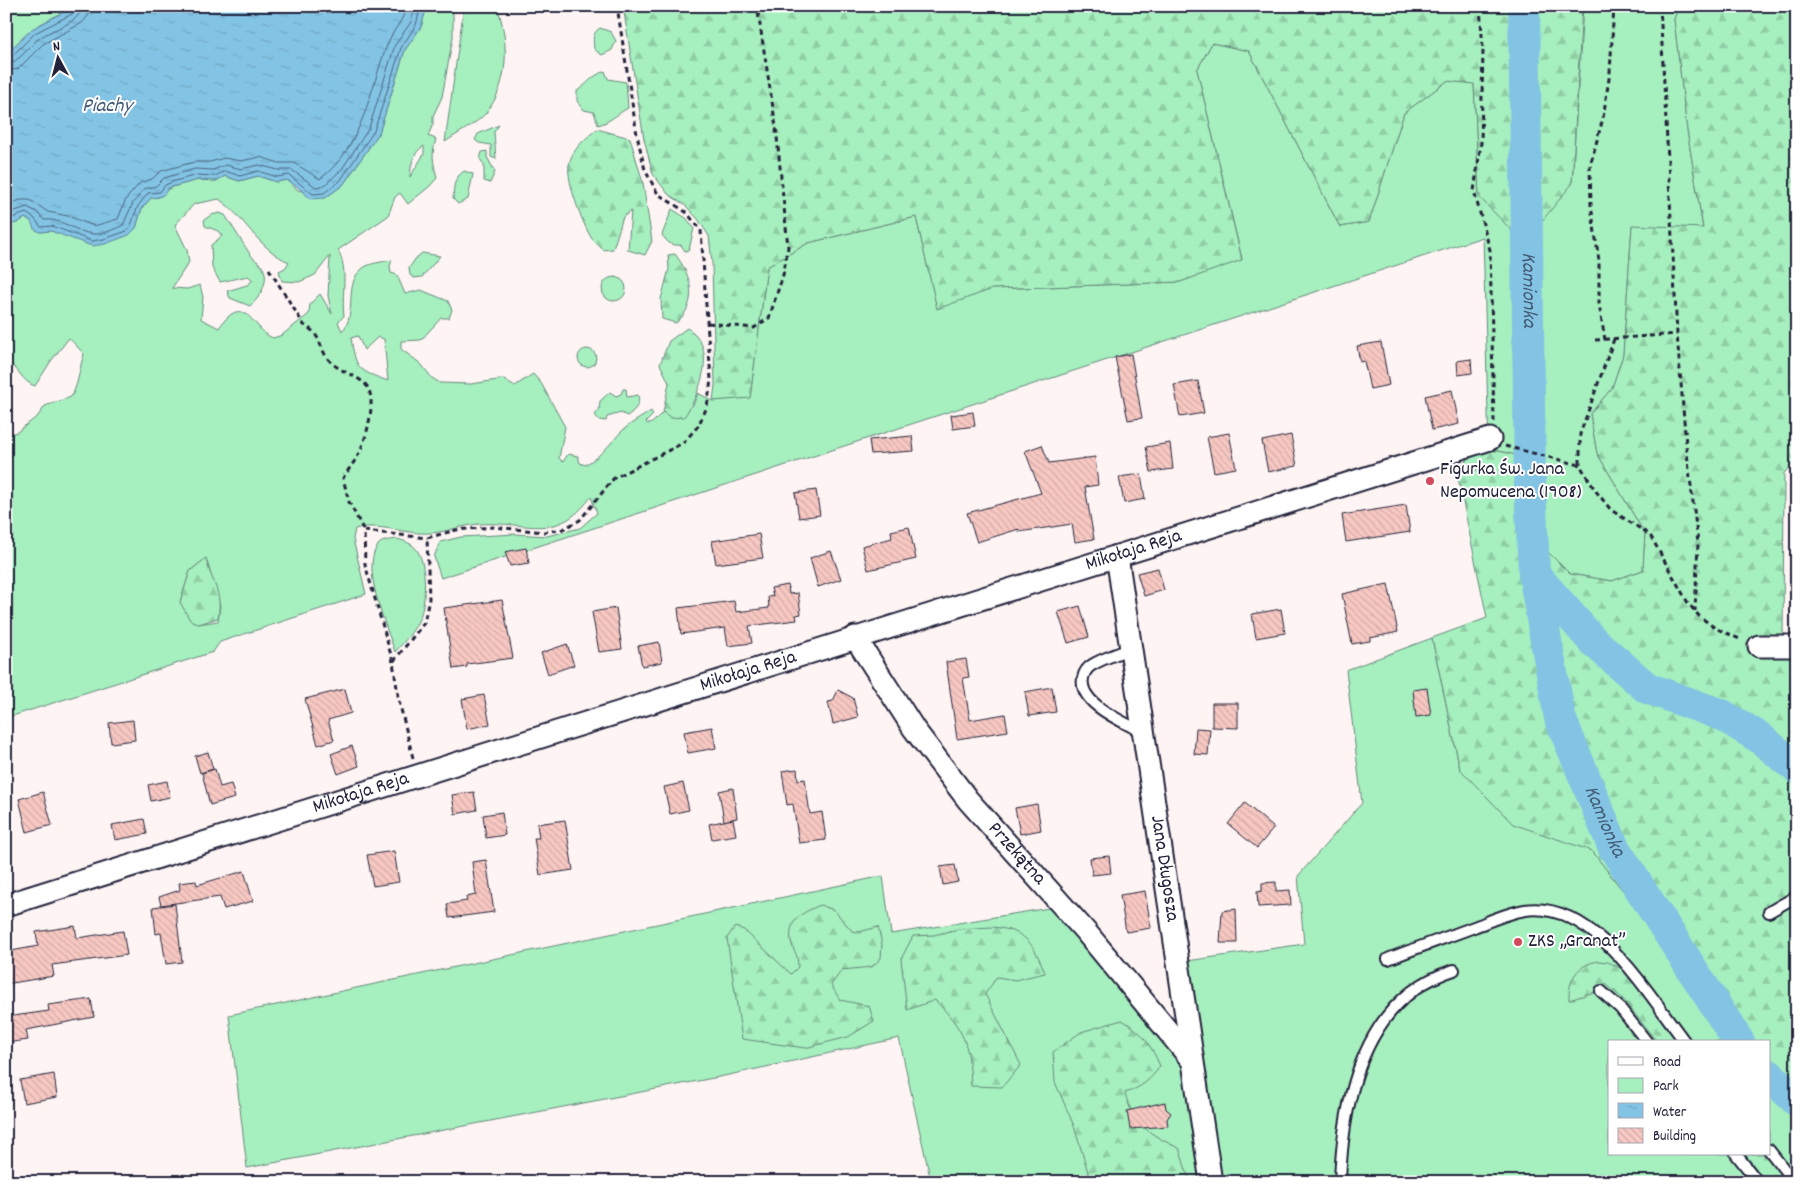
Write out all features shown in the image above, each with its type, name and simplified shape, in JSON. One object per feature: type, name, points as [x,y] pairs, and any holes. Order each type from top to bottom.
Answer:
[{"type":"street","name":"Mikołaja Reja","points":[[6,905],[856,637],[1495,442]]},
{"type":"street","name":"Jana Długosza","points":[[1117,556],[1211,1182]]},
{"type":"street","name":"Przekątna","points":[[856,637],[914,729],[968,800],[1086,932],[1192,1060]]},
{"type":"street","points":[[1759,646],[1797,646]]},
{"type":"lane","points":[[1131,648],[1091,666],[1084,673],[1082,683],[1086,694],[1095,704],[1110,715],[1143,732]]},
{"type":"lane","points":[[1769,912],[1797,896]]},
{"type":"lane","points":[[1388,959],[1511,913],[1538,909],[1559,913],[1577,919],[1596,933],[1622,960],[1683,1040]]},
{"type":"lane","points":[[1340,1182],[1341,1147],[1356,1076],[1366,1048],[1377,1028],[1409,993],[1431,979],[1454,970]]},
{"type":"lane","points":[[1601,991],[1620,1008],[1645,1040]]},
{"type":"lane","points":[[1770,1151],[1794,1182]]},
{"type":"lane","points":[[1738,1156],[1758,1182]]},
{"type":"path","points":[[364,531],[426,538],[456,530],[494,527],[544,532],[563,529],[580,520],[614,478],[683,443],[698,426],[707,407],[711,380],[701,230],[686,212],[658,194],[645,170],[637,135],[617,6]]},
{"type":"path","points":[[708,323],[754,328],[769,318],[783,275],[788,247],[776,127],[757,6]]},
{"type":"path","points":[[1480,6],[1483,50],[1481,143],[1474,191],[1490,250],[1495,442],[1580,464]]},
{"type":"path","points":[[1606,340],[1599,304],[1599,261],[1591,205],[1590,166],[1604,108],[1614,6]]},
{"type":"path","points":[[1660,6],[1677,334],[1686,445],[1698,543],[1695,610]]},
{"type":"path","points":[[269,269],[304,325],[312,329],[319,338],[329,360],[341,370],[365,384],[370,392],[367,435],[358,456],[343,478],[349,502],[364,531],[366,564],[393,662],[399,701],[418,775]]},
{"type":"path","points":[[1595,340],[1677,334]]},
{"type":"path","points":[[1614,339],[1580,434],[1580,464],[1594,490],[1611,510],[1650,535],[1688,602],[1695,610],[1715,628],[1759,646]]},
{"type":"path","points":[[393,662],[424,623],[429,599],[426,538]]},
{"type":"green space","points":[[6,6],[74,6],[32,29],[6,54]]},
{"type":"green space","points":[[427,6],[453,6],[453,37],[442,97],[433,116],[433,124],[428,136],[436,139],[433,158],[437,178],[408,204],[400,193],[395,197],[388,216],[338,250],[344,274],[344,316],[338,322],[342,331],[349,317],[353,283],[356,275],[368,265],[392,260],[390,266],[391,273],[397,275],[405,294],[421,290],[448,301],[452,310],[449,318],[441,318],[421,340],[401,341],[401,349],[421,364],[432,378],[440,383],[471,384],[504,379],[515,386],[533,374],[541,383],[565,427],[559,458],[563,462],[568,454],[578,456],[580,463],[585,465],[601,454],[625,428],[651,411],[653,415],[646,422],[648,424],[652,423],[663,412],[671,418],[693,405],[698,393],[713,401],[750,397],[767,267],[808,243],[916,217],[937,308],[992,289],[1180,282],[1242,259],[1197,70],[1212,43],[1249,51],[1340,227],[1369,222],[1404,113],[1447,81],[1474,83],[1479,197],[1572,184],[1583,6],[1679,6],[1674,19],[1687,130],[1703,229],[1632,226],[1623,355],[1612,388],[1590,414],[1597,453],[1645,534],[1643,570],[1612,581],[1570,574],[1531,535],[1528,458],[1489,449],[1483,237],[441,578],[434,557],[440,542],[461,537],[515,534],[547,536],[580,528],[597,513],[591,497],[578,511],[566,520],[554,525],[541,527],[480,524],[431,533],[373,527],[355,529],[353,539],[366,594],[220,642],[213,652],[6,718],[6,435],[17,432],[38,416],[45,406],[71,397],[76,387],[84,354],[69,338],[35,386],[27,381],[6,360],[6,225],[17,223],[25,218],[31,221],[40,232],[51,231],[62,234],[136,228],[142,208],[151,198],[159,197],[168,189],[176,186],[198,180],[216,181],[225,176],[239,181],[258,176],[276,182],[287,180],[298,190],[325,198],[343,185],[379,133],[405,50],[421,27]],"holes":[[[424,146],[424,154],[410,177],[413,159]],[[219,199],[228,206],[260,241],[278,256],[289,262],[285,268],[279,271],[282,281],[299,282],[315,275],[330,256],[328,296],[332,314],[320,294],[310,304],[309,314],[282,335],[273,338],[242,312],[236,312],[228,317],[219,328],[201,319],[203,297],[200,285],[187,289],[172,288],[189,262],[187,250],[175,225],[194,204]],[[358,336],[364,350],[378,337],[384,339],[388,381],[370,374],[360,367],[355,357],[351,338]],[[206,558],[220,606],[218,621],[198,624],[180,602],[190,571]]]},
{"type":"green space","points":[[464,6],[497,6],[504,33],[505,61],[500,88],[486,113],[472,125],[445,142]]},
{"type":"green space","points":[[623,6],[1582,6],[1572,184],[1524,243],[1479,197],[1474,84],[1447,81],[1404,113],[1369,222],[1340,227],[1249,51],[1212,43],[1197,70],[1242,260],[1180,282],[992,289],[937,309],[916,217],[808,243],[767,267],[750,398],[713,401],[715,385],[712,263],[709,236],[698,219],[685,205],[668,194],[653,174],[644,139]]},
{"type":"green space","points":[[1679,6],[1797,6],[1797,461],[1784,473],[1783,648],[1797,661],[1797,1103],[1770,1075],[1770,1040],[1739,1040],[1592,851],[1513,824],[1460,769],[1432,638],[1487,618],[1457,473],[1464,463],[1480,452],[1497,451],[1528,458],[1531,535],[1570,574],[1612,581],[1643,570],[1645,534],[1597,453],[1590,414],[1612,388],[1623,355],[1632,225],[1703,228],[1687,130],[1674,19]]},
{"type":"green space","points":[[600,28],[611,32],[616,41],[612,50],[602,55],[594,49],[593,43],[594,34]]},
{"type":"green space","points":[[605,71],[608,79],[626,82],[628,108],[610,120],[598,125],[594,112],[584,110],[577,101],[577,91],[593,77]]},
{"type":"green space","points":[[499,125],[494,132],[496,159],[491,157],[491,145],[479,143],[475,140],[478,134]]},
{"type":"green space","points":[[597,129],[630,138],[643,183],[652,241],[645,255],[628,250],[631,211],[623,217],[613,249],[603,250],[592,239],[580,214],[570,181],[570,160],[576,149]]},
{"type":"green space","points":[[487,151],[487,157],[495,172],[490,183],[484,181],[484,165],[480,159],[482,152]]},
{"type":"green space","points":[[464,171],[473,174],[468,199],[458,204],[453,199],[454,187],[456,180]]},
{"type":"green space","points":[[672,209],[686,218],[694,228],[689,250],[685,251],[681,245],[670,243],[662,235]]},
{"type":"green space","points":[[220,213],[225,215],[251,256],[264,270],[265,282],[261,293],[250,306],[230,298],[227,291],[247,285],[253,280],[248,276],[220,282],[212,268],[211,245],[222,236],[218,231],[205,226],[204,220],[211,215]]},
{"type":"green space","points":[[422,253],[440,256],[422,277],[414,278],[410,275],[409,268]]},
{"type":"green space","points":[[675,254],[686,271],[691,289],[688,307],[676,323],[662,319],[661,299],[669,269],[668,255]]},
{"type":"green space","points":[[614,277],[619,278],[625,284],[625,294],[619,300],[614,301],[609,300],[603,294],[602,289],[603,284],[609,278]]},
{"type":"green space","points":[[687,328],[697,336],[702,346],[704,371],[696,396],[684,417],[671,418],[663,412],[669,383],[660,364],[669,341]]},
{"type":"green space","points":[[583,349],[591,349],[596,354],[594,365],[583,367],[578,362],[578,354]]},
{"type":"green space","points":[[623,389],[626,389],[627,397],[638,395],[639,402],[636,407],[627,416],[621,413],[607,417],[606,421],[599,420],[595,415],[599,410],[600,401],[610,392],[616,396],[621,394]]},
{"type":"green space","points":[[397,539],[408,543],[417,550],[423,564],[424,583],[420,617],[406,640],[395,652],[376,597],[372,567],[374,554],[379,544]]},
{"type":"green space","points":[[206,558],[218,593],[218,618],[199,624],[190,620],[180,602],[190,571]]},
{"type":"green space","name":"ZKS „Granat”","points":[[1432,638],[1460,769],[1567,841],[1592,851],[1739,1040],[1608,1040],[1608,1156],[1770,1156],[1770,1075],[1797,1103],[1797,1182],[1217,1182],[1180,962],[1304,944],[1298,876],[1362,803],[1346,670]]},
{"type":"green space","points":[[883,876],[891,934],[1055,907],[1184,1063],[1206,1182],[931,1182],[899,1038],[729,1075],[247,1168],[229,1015]]},
{"type":"green space","points":[[820,905],[834,910],[852,931],[859,932],[878,927],[882,944],[881,958],[872,967],[842,970],[831,985],[840,1000],[869,1006],[874,1021],[848,1037],[805,1048],[742,1039],[727,938],[735,927],[744,930],[791,974],[798,967],[791,941],[794,922],[802,914]]},
{"type":"green space","points":[[992,927],[1013,931],[1027,940],[1037,954],[1045,973],[1015,980],[997,977],[985,994],[1021,1065],[1002,1087],[971,1086],[967,1048],[964,1038],[953,1020],[935,1000],[907,1010],[901,959],[913,936],[934,935],[958,929]]},
{"type":"green space","points":[[1599,961],[1608,962],[1624,970],[1678,1040],[1655,1040],[1623,999],[1606,984],[1600,985],[1598,991],[1569,1000],[1570,986],[1575,974],[1591,963]]},
{"type":"green space","points":[[1122,1020],[1145,1039],[1160,1066],[1145,1083],[1125,1093],[1128,1104],[1144,1128],[1179,1148],[1190,1182],[1091,1182],[1074,1126],[1055,1082],[1053,1052],[1081,1032]]},
{"type":"green space","points":[[1746,1156],[1766,1156],[1786,1182],[1766,1182]]},
{"type":"water","name":"Piachy","points":[[74,6],[427,6],[421,27],[405,50],[379,133],[343,185],[325,198],[310,199],[303,191],[287,180],[276,182],[258,176],[239,181],[225,176],[216,181],[198,180],[168,188],[161,196],[151,198],[142,208],[136,228],[129,235],[105,244],[92,246],[51,231],[40,232],[34,229],[31,221],[25,218],[17,223],[6,225],[6,54],[32,29]]},
{"type":"building","points":[[1381,342],[1389,385],[1370,389],[1364,361],[1360,362],[1357,346]]},
{"type":"building","points":[[1131,354],[1142,418],[1128,420],[1115,357]]},
{"type":"building","points":[[1471,359],[1472,373],[1458,375],[1457,361]]},
{"type":"building","points":[[1198,381],[1204,413],[1180,417],[1174,385]]},
{"type":"building","points":[[1452,390],[1459,424],[1432,430],[1425,396]]},
{"type":"building","points":[[973,412],[975,426],[953,429],[951,415]]},
{"type":"building","points":[[1229,433],[1236,468],[1214,472],[1207,437]]},
{"type":"building","points":[[1291,435],[1297,466],[1268,472],[1262,441]]},
{"type":"building","points":[[912,436],[914,451],[871,454],[869,440]]},
{"type":"building","points":[[1170,443],[1173,469],[1151,472],[1146,447]]},
{"type":"building","points":[[1042,445],[1049,463],[1095,457],[1098,485],[1085,487],[1094,539],[1075,542],[1072,524],[1019,532],[1019,529],[977,542],[967,513],[1041,493],[1025,451]]},
{"type":"building","points":[[1141,474],[1145,499],[1124,503],[1119,477]]},
{"type":"building","points":[[816,490],[820,515],[799,518],[795,493]]},
{"type":"building","points":[[1406,505],[1410,532],[1346,542],[1342,515]]},
{"type":"building","points":[[909,527],[916,559],[868,570],[862,546],[892,538],[891,531]]},
{"type":"building","points":[[759,534],[763,558],[716,564],[712,541]]},
{"type":"building","points":[[526,548],[529,563],[510,566],[505,552]]},
{"type":"building","points":[[831,551],[841,579],[818,587],[810,558]]},
{"type":"building","points":[[1158,568],[1164,590],[1144,596],[1137,573]]},
{"type":"building","points":[[1388,584],[1398,632],[1370,638],[1370,641],[1352,644],[1342,594]]},
{"type":"building","points":[[788,585],[789,594],[798,593],[801,614],[796,615],[797,620],[749,626],[752,643],[728,646],[725,628],[681,634],[678,608],[734,601],[736,612],[769,608],[768,597],[773,596],[771,588]]},
{"type":"building","points":[[502,600],[513,658],[467,664],[467,667],[453,669],[444,608]]},
{"type":"building","points":[[1080,606],[1089,637],[1068,643],[1058,612]]},
{"type":"building","points":[[616,608],[622,649],[599,652],[592,612]]},
{"type":"building","points":[[1281,609],[1285,633],[1256,638],[1252,614]]},
{"type":"building","points":[[659,642],[662,662],[642,666],[638,646]]},
{"type":"building","points":[[567,644],[574,665],[548,674],[541,653]]},
{"type":"building","points":[[966,659],[969,677],[963,678],[970,720],[1005,714],[1008,731],[957,739],[946,662]]},
{"type":"building","points":[[1052,687],[1056,712],[1029,716],[1025,692]]},
{"type":"building","points":[[1427,688],[1431,715],[1416,717],[1413,690]]},
{"type":"building","points":[[345,689],[351,713],[328,720],[334,740],[318,745],[305,699]]},
{"type":"building","points":[[838,690],[853,698],[858,717],[833,724],[828,702],[833,701]]},
{"type":"building","points":[[484,695],[490,724],[467,729],[462,699]]},
{"type":"building","points":[[1212,703],[1238,703],[1238,728],[1212,727]]},
{"type":"building","points":[[133,720],[135,740],[111,743],[109,723]]},
{"type":"building","points":[[712,727],[716,748],[688,753],[684,732]]},
{"type":"building","points":[[1196,728],[1210,729],[1208,755],[1194,754]]},
{"type":"building","points":[[352,746],[359,766],[338,774],[331,754]]},
{"type":"building","points":[[208,752],[213,769],[200,773],[195,756]]},
{"type":"building","points":[[215,769],[220,787],[231,784],[235,798],[210,805],[202,773]]},
{"type":"building","points":[[797,769],[798,780],[805,779],[810,814],[822,812],[826,840],[799,843],[793,804],[787,805],[782,771]]},
{"type":"building","points":[[167,781],[170,797],[151,801],[148,785]]},
{"type":"building","points":[[683,783],[689,810],[670,814],[664,787]]},
{"type":"building","points":[[733,788],[737,818],[724,821],[719,791]]},
{"type":"building","points":[[43,792],[52,825],[27,832],[19,799]]},
{"type":"building","points":[[474,792],[477,810],[455,814],[452,795]]},
{"type":"building","points":[[1245,803],[1274,828],[1257,848],[1228,824]]},
{"type":"building","points":[[1037,804],[1041,830],[1020,834],[1015,808]]},
{"type":"building","points":[[502,812],[505,835],[486,838],[483,815]]},
{"type":"building","points":[[144,819],[147,834],[115,840],[112,825]]},
{"type":"building","points":[[733,819],[736,835],[712,839],[709,824]]},
{"type":"building","points":[[565,820],[573,870],[540,875],[534,838],[539,838],[537,824]]},
{"type":"building","points":[[394,851],[399,882],[373,886],[367,855]]},
{"type":"building","points":[[1109,856],[1111,873],[1092,875],[1090,858]]},
{"type":"building","points":[[486,860],[494,912],[449,918],[447,904],[467,901],[466,897],[476,895],[472,862]]},
{"type":"building","points":[[955,865],[958,882],[943,885],[940,867]]},
{"type":"building","points":[[244,871],[253,901],[224,909],[220,897],[161,905],[159,897],[180,890],[179,883],[196,881],[197,885]]},
{"type":"building","points":[[1276,882],[1276,891],[1290,890],[1291,905],[1258,907],[1257,892],[1262,891],[1262,883]]},
{"type":"building","points":[[1145,891],[1151,928],[1126,932],[1120,895]]},
{"type":"building","points":[[175,904],[182,962],[166,964],[161,933],[156,934],[153,907]]},
{"type":"building","points":[[1236,909],[1237,943],[1220,943],[1222,911]]},
{"type":"building","points":[[75,926],[77,938],[123,931],[127,955],[52,965],[54,976],[6,984],[6,952],[38,946],[36,932]]},
{"type":"building","points":[[91,999],[94,1017],[26,1030],[28,1040],[6,1043],[6,1017],[49,1011],[48,1005]]},
{"type":"building","points":[[54,1074],[57,1097],[24,1103],[20,1080]]},
{"type":"building","points":[[1165,1102],[1166,1109],[1171,1113],[1167,1119],[1168,1126],[1130,1129],[1127,1111]]},
{"type":"waterway","name":"Kamionka","points":[[1524,6],[1530,483],[1534,574],[1592,640],[1647,688],[1722,715],[1760,738],[1797,768]]},
{"type":"waterway","name":"Kamionka","points":[[1534,574],[1560,718],[1614,848],[1738,1040]]},
{"type":"waterway","name":"Kamionka","points":[[1770,1076],[1797,1101]]},
{"type":"place","name":"Figurka Św. Jana Nepomucena (1908)","points":[[1430,481]]},
{"type":"place","name":"ZKS „Granat”","points":[[1518,942]]}]
